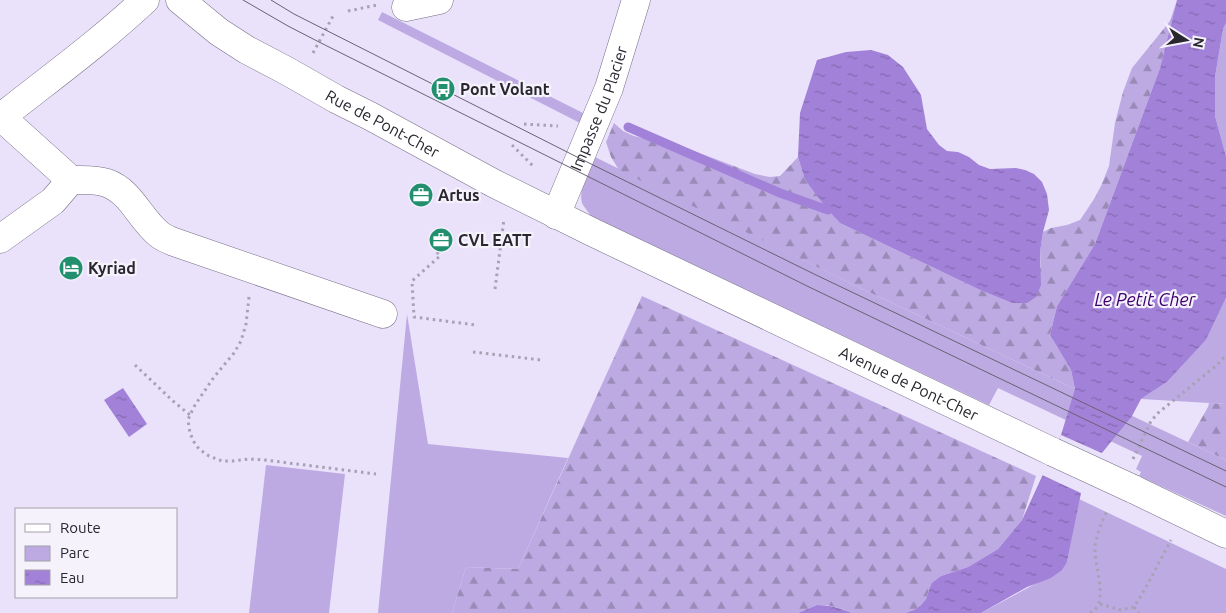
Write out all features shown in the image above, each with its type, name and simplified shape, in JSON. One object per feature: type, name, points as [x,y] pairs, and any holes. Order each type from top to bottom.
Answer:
[{"type":"main road","points":[[145,0],[100,40],[0,118],[72,180],[96,181],[116,187],[160,235],[174,242],[383,314]]},
{"type":"main road","name":"Rue de Pont-Cher","points":[[180,0],[219,32],[246,50],[495,184],[592,232]]},
{"type":"main road","points":[[406,7],[439,0]]},
{"type":"main road","name":"Impasse du Placier","points":[[556,214],[609,88],[636,0]]},
{"type":"main road","points":[[0,238],[53,201],[72,180]]},
{"type":"main road","name":"Avenue de Pont-Cher","points":[[592,232],[1226,534]]},
{"type":"path","points":[[312,56],[333,16]]},
{"type":"path","points":[[524,124],[558,126]]},
{"type":"path","points":[[512,145],[535,168]]},
{"type":"path","points":[[495,289],[505,213]]},
{"type":"path","points":[[437,252],[440,256],[412,280],[414,317],[476,325]]},
{"type":"path","points":[[252,269],[246,324],[241,341],[190,414],[188,420],[194,442],[199,449],[209,456],[222,461],[265,460],[376,474]]},
{"type":"path","points":[[473,352],[541,360]]},
{"type":"path","points":[[135,366],[190,414]]},
{"type":"path","points":[[1090,613],[1096,610],[1100,604],[1121,610],[1134,607],[1175,533]]},
{"type":"path","points":[[1134,607],[1138,613]]},
{"type":"green space","points":[[1177,0],[1160,68],[1095,244],[1057,306],[1050,335],[1071,370],[1075,389],[854,285],[619,170],[611,157],[606,142],[614,123],[623,131],[634,136],[689,149],[755,174],[770,177],[780,176],[798,157],[805,180],[840,223],[980,290],[1012,303],[1041,267],[1040,252],[1043,232],[1080,220],[1094,199],[1109,166],[1115,123],[1123,92],[1132,68],[1170,21]]},
{"type":"green space","points":[[382,12],[585,114],[580,123],[378,20]]},
{"type":"green space","points":[[1226,23],[1226,156],[1215,116],[1215,77],[1223,29]]},
{"type":"green space","points":[[595,157],[854,285],[1226,460],[1226,516],[1139,476],[1141,472],[1136,469],[1142,456],[998,388],[989,405],[591,216],[582,203],[581,197],[585,180]]},
{"type":"green space","points":[[642,296],[1036,476],[1022,520],[998,549],[968,567],[941,576],[929,590],[926,599],[921,605],[905,613],[852,613],[827,605],[817,605],[798,613],[452,613],[466,567],[518,569]]},
{"type":"green space","points":[[1226,298],[1226,404],[1141,399],[1167,382],[1206,340]]},
{"type":"green space","points":[[407,314],[428,444],[568,458],[518,569],[466,567],[452,613],[378,613]]},
{"type":"green space","points":[[1209,403],[1226,404],[1226,460],[1188,442]]},
{"type":"green space","points":[[266,465],[345,474],[329,613],[249,613]]},
{"type":"green space","points":[[1079,499],[1226,569],[1226,613],[981,613],[1035,584],[1067,562]]},
{"type":"water","name":"Le Petit Cher","points":[[1177,0],[1226,0],[1226,23],[1223,29],[1215,77],[1215,116],[1226,156],[1226,298],[1206,340],[1167,382],[1141,399],[1132,416],[1102,453],[1081,493],[1067,562],[1062,570],[1051,578],[1027,587],[981,613],[905,613],[921,605],[926,599],[932,583],[941,576],[968,567],[998,549],[1022,520],[1061,435],[1075,389],[1071,370],[1050,335],[1057,306],[1095,244],[1160,68]]},
{"type":"water","points":[[871,50],[888,55],[903,67],[921,95],[927,129],[939,145],[947,151],[958,152],[969,157],[979,165],[990,169],[1016,168],[1025,170],[1034,174],[1042,182],[1047,194],[1049,210],[1040,252],[1041,285],[1036,297],[1027,303],[1012,303],[980,290],[840,223],[805,180],[798,157],[800,113],[817,60],[846,52]]},
{"type":"water","points":[[123,388],[147,424],[129,437],[104,400]]},
{"type":"water","points":[[817,605],[835,607],[852,613],[798,613]]},
{"type":"pier","points":[[1061,435],[1104,454],[1083,494],[1042,475]]},
{"type":"waterway","points":[[628,127],[780,193],[828,210]]},
{"type":"tram line","points":[[243,0],[319,42],[807,286],[1226,487]]},
{"type":"tram line","points":[[271,0],[294,14],[579,158],[814,274],[1226,471]]},
{"type":"place","name":"Pont Volant","points":[[443,89]]},
{"type":"place","name":"Artus","points":[[421,195]]},
{"type":"place","name":"CVL EATT","points":[[441,240]]},
{"type":"place","name":"Kyriad","points":[[71,268]]}]
